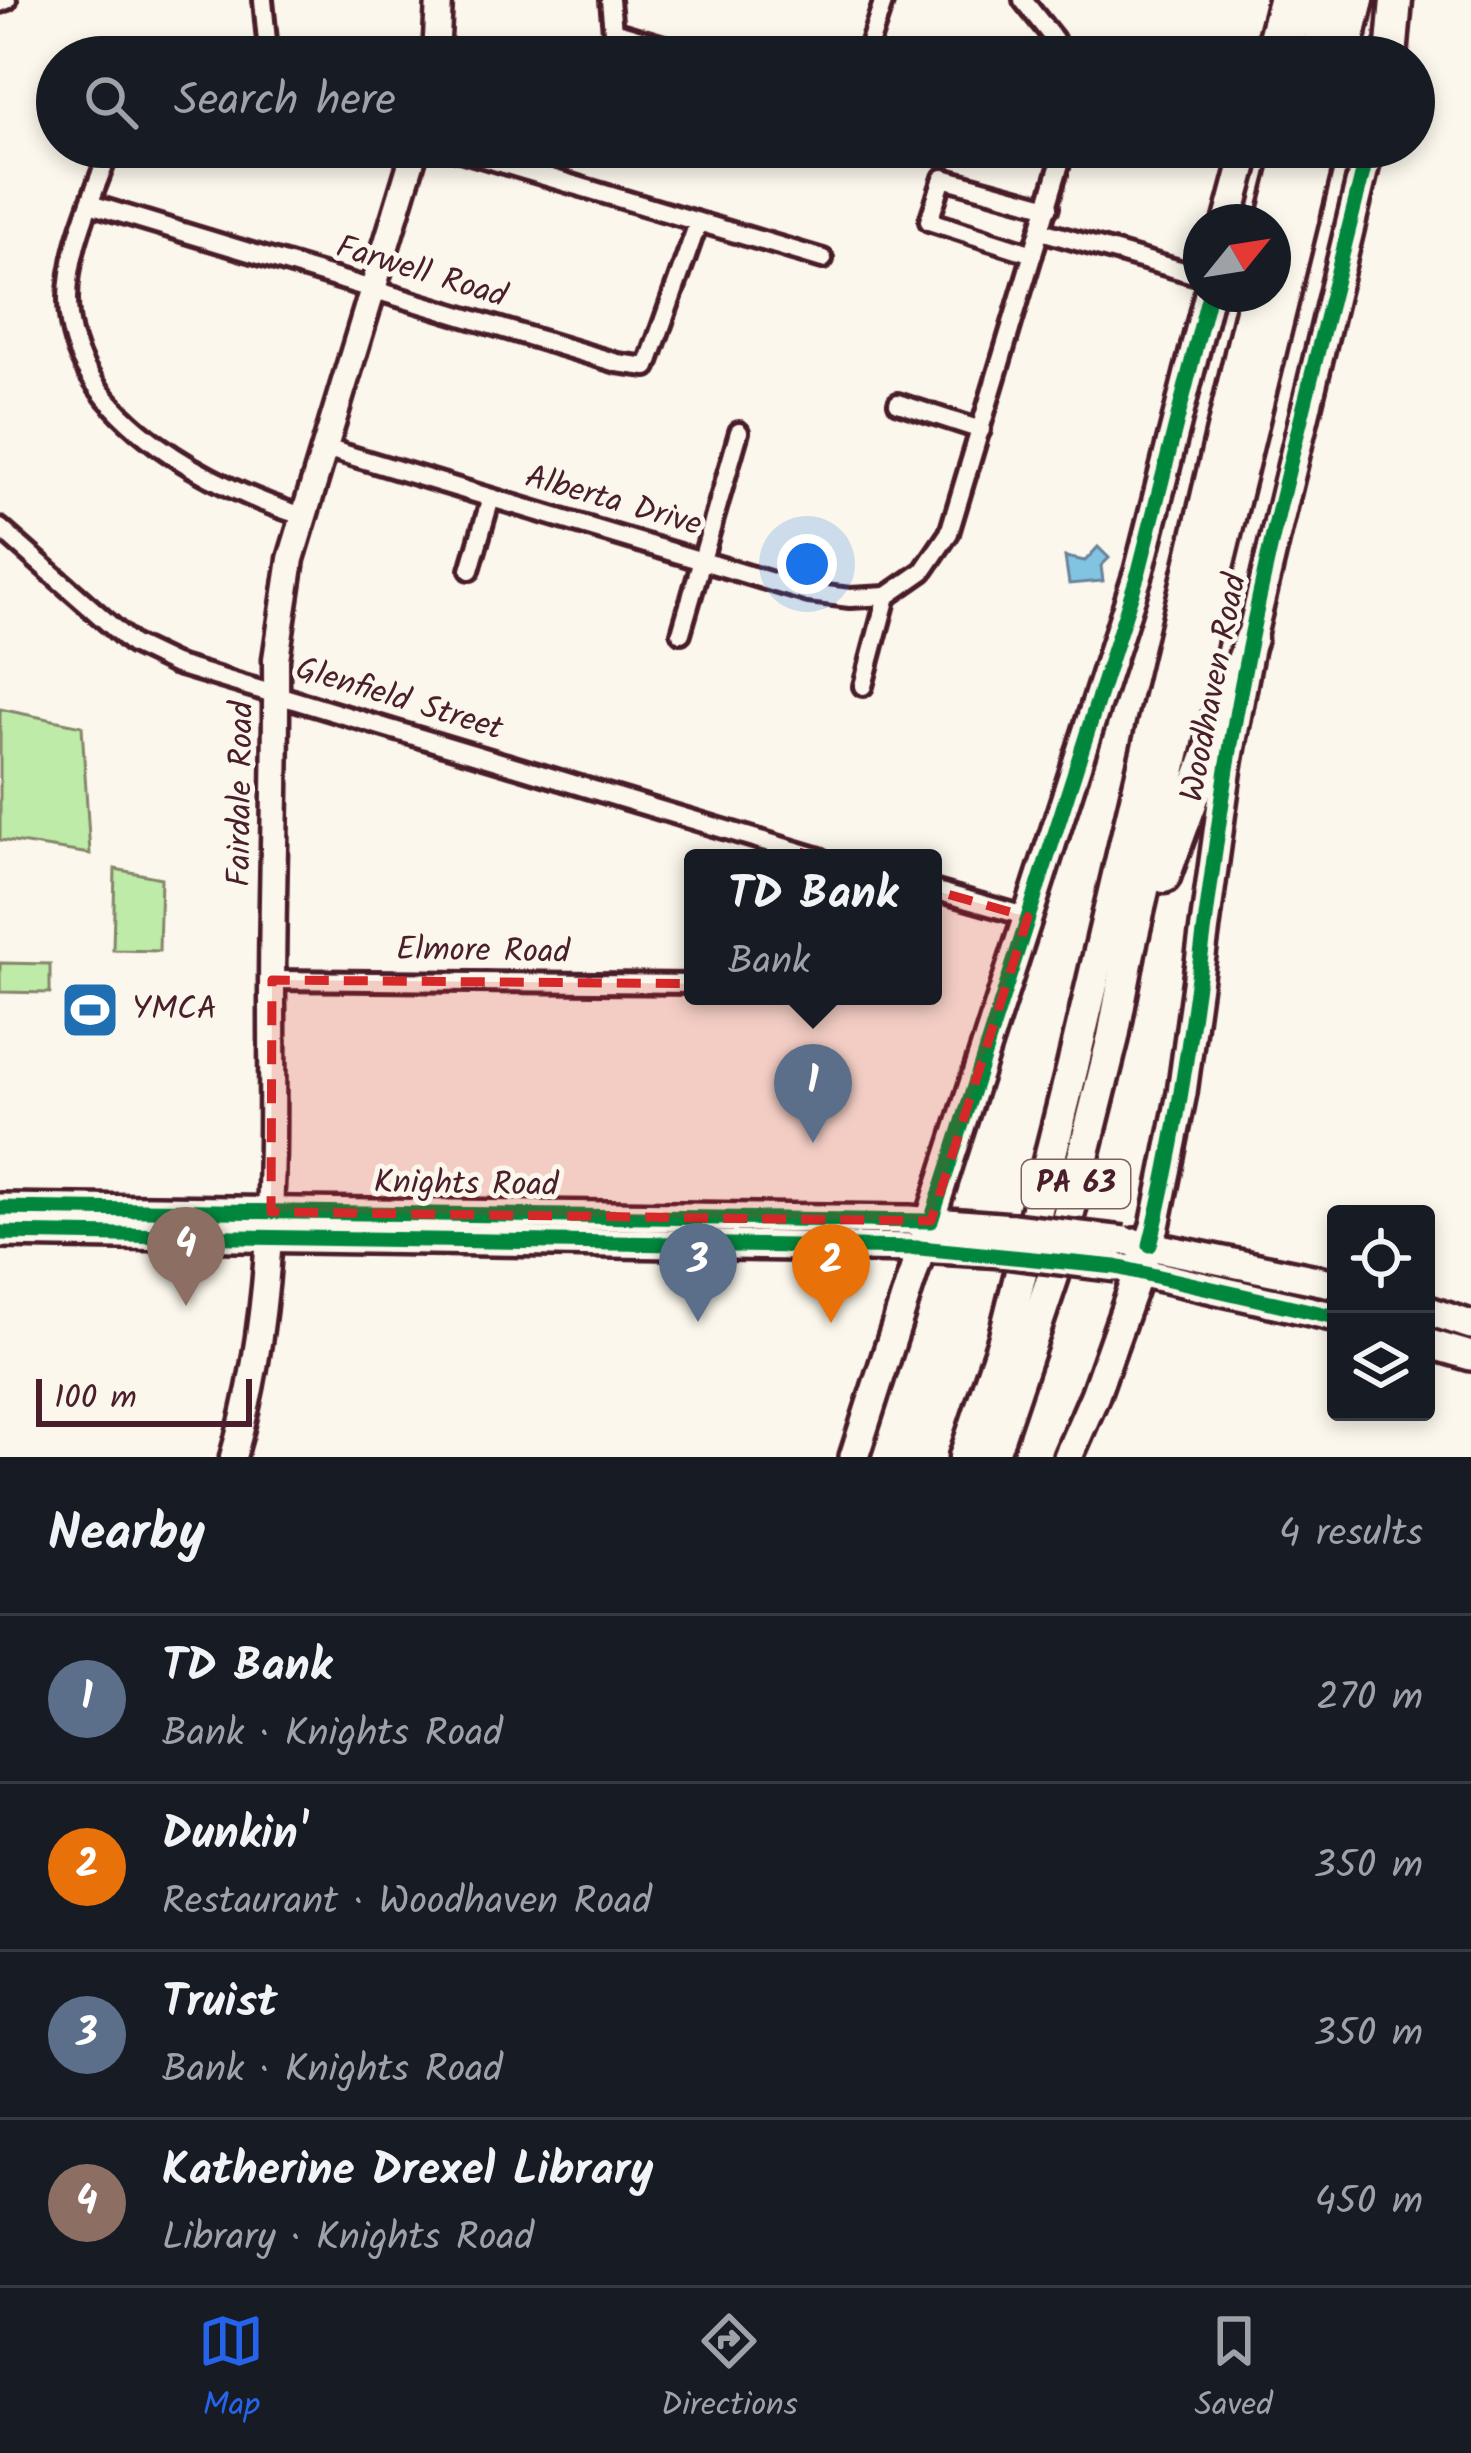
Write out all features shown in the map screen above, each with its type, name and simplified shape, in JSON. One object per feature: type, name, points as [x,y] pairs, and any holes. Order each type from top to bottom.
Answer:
[{"type":"highway","points":[[1289,36],[1303,0]]},
{"type":"highway","points":[[1321,36],[1330,0]]},
{"type":"highway","points":[[1349,36],[1358,0]]},
{"type":"highway","points":[[1393,36],[1396,0]]},
{"type":"highway","points":[[1278,204],[1287,168]]},
{"type":"highway","name":"Woodhaven Road","points":[[992,1457],[1053,1276],[1113,1037],[1216,571],[1315,168]]},
{"type":"highway","name":"Woodhaven Road","points":[[965,1457],[1004,1340],[1072,1070],[1251,312]]},
{"type":"highway","points":[[1113,1037],[1185,812],[1251,638]]},
{"type":"highway","points":[[949,1457],[991,1339],[1014,1290]]},
{"type":"main road","points":[[1233,204],[1242,168]]},
{"type":"main road","name":"Woodhaven Road","points":[[1067,1457],[1095,1395],[1182,1093],[1227,767],[1251,638],[1364,168]]},
{"type":"main road","points":[[854,1457],[1139,571],[1204,312]]},
{"type":"main road","name":"Knights Road","points":[[0,1208],[271,1225]]},
{"type":"main road","name":"Knights Road","points":[[0,1234],[271,1225],[783,1232],[931,1221],[1008,1241],[1327,1283]]},
{"type":"main road","name":"Knights Road","points":[[783,1232],[920,1248],[1008,1241]]},
{"type":"main road","name":"Knights Road","points":[[1132,1256],[1327,1314]]},
{"type":"main road","points":[[1435,1313],[1471,1324]]},
{"type":"main road","points":[[1435,1346],[1471,1356]]},
{"type":"street","points":[[263,0],[269,36]]},
{"type":"street","points":[[437,36],[439,0]]},
{"type":"street","points":[[610,0],[613,31],[630,36]]},
{"type":"street","points":[[872,36],[884,0]]},
{"type":"street","points":[[1023,0],[1052,36]]},
{"type":"street","points":[[1272,36],[1282,0]]},
{"type":"street","points":[[1398,36],[1409,0]]},
{"type":"street","points":[[103,168],[68,285],[68,318],[94,382],[149,439],[192,469],[262,503],[303,516]]},
{"type":"street","name":"Fairdale Road","points":[[233,1457],[253,1388],[271,1225],[281,608],[303,516],[410,168]]},
{"type":"street","points":[[516,168],[823,260]]},
{"type":"street","points":[[862,686],[887,596],[923,571],[949,533],[1059,168]]},
{"type":"street","points":[[1033,254],[929,221],[943,178],[1049,207]]},
{"type":"street","name":"Farwell Road","points":[[90,204],[616,363],[647,368],[698,223]]},
{"type":"street","points":[[1041,231],[1183,271]]},
{"type":"street","points":[[898,403],[981,430]]},
{"type":"street","points":[[681,633],[739,432]]},
{"type":"street","name":"Alberta Drive","points":[[325,448],[827,596],[887,596]]},
{"type":"street","points":[[470,570],[491,498]]},
{"type":"street","name":"Glenfield Street","points":[[0,527],[110,626],[149,654],[779,849]]},
{"type":"street","points":[[942,893],[1028,917]]},
{"type":"street","name":"Elmore Road","points":[[272,980],[684,984]]},
{"type":"highlighted area","points":[[799,852],[1028,917],[931,1221],[271,1212],[272,980],[730,984],[762,965]]},
{"type":"green space","points":[[0,709],[82,726],[90,854],[0,840]]},
{"type":"green space","points":[[115,869],[161,878],[159,951],[113,950]]},
{"type":"green space","points":[[0,963],[50,964],[50,993],[0,992]]},
{"type":"water","points":[[1098,547],[1109,558],[1101,566],[1103,581],[1069,584],[1065,557],[1085,561]]},
{"type":"cycle path","points":[[1150,1245],[1175,1127],[1227,769],[1256,612],[1364,168]]},
{"type":"cycle path","points":[[0,1208],[931,1221],[1139,571],[1204,312]]},
{"type":"cycle path","points":[[0,1233],[920,1248],[1116,1267],[1327,1315]]},
{"type":"place","name":"YMCA","points":[[90,1010]]},
{"type":"place","name":"TD Bank","points":[[813,1143]]},
{"type":"place","name":"Katherine Drexel Library","points":[[186,1306]]},
{"type":"place","name":"Truist","points":[[698,1322]]},
{"type":"place","name":"Dunkin'","points":[[831,1323]]}]
